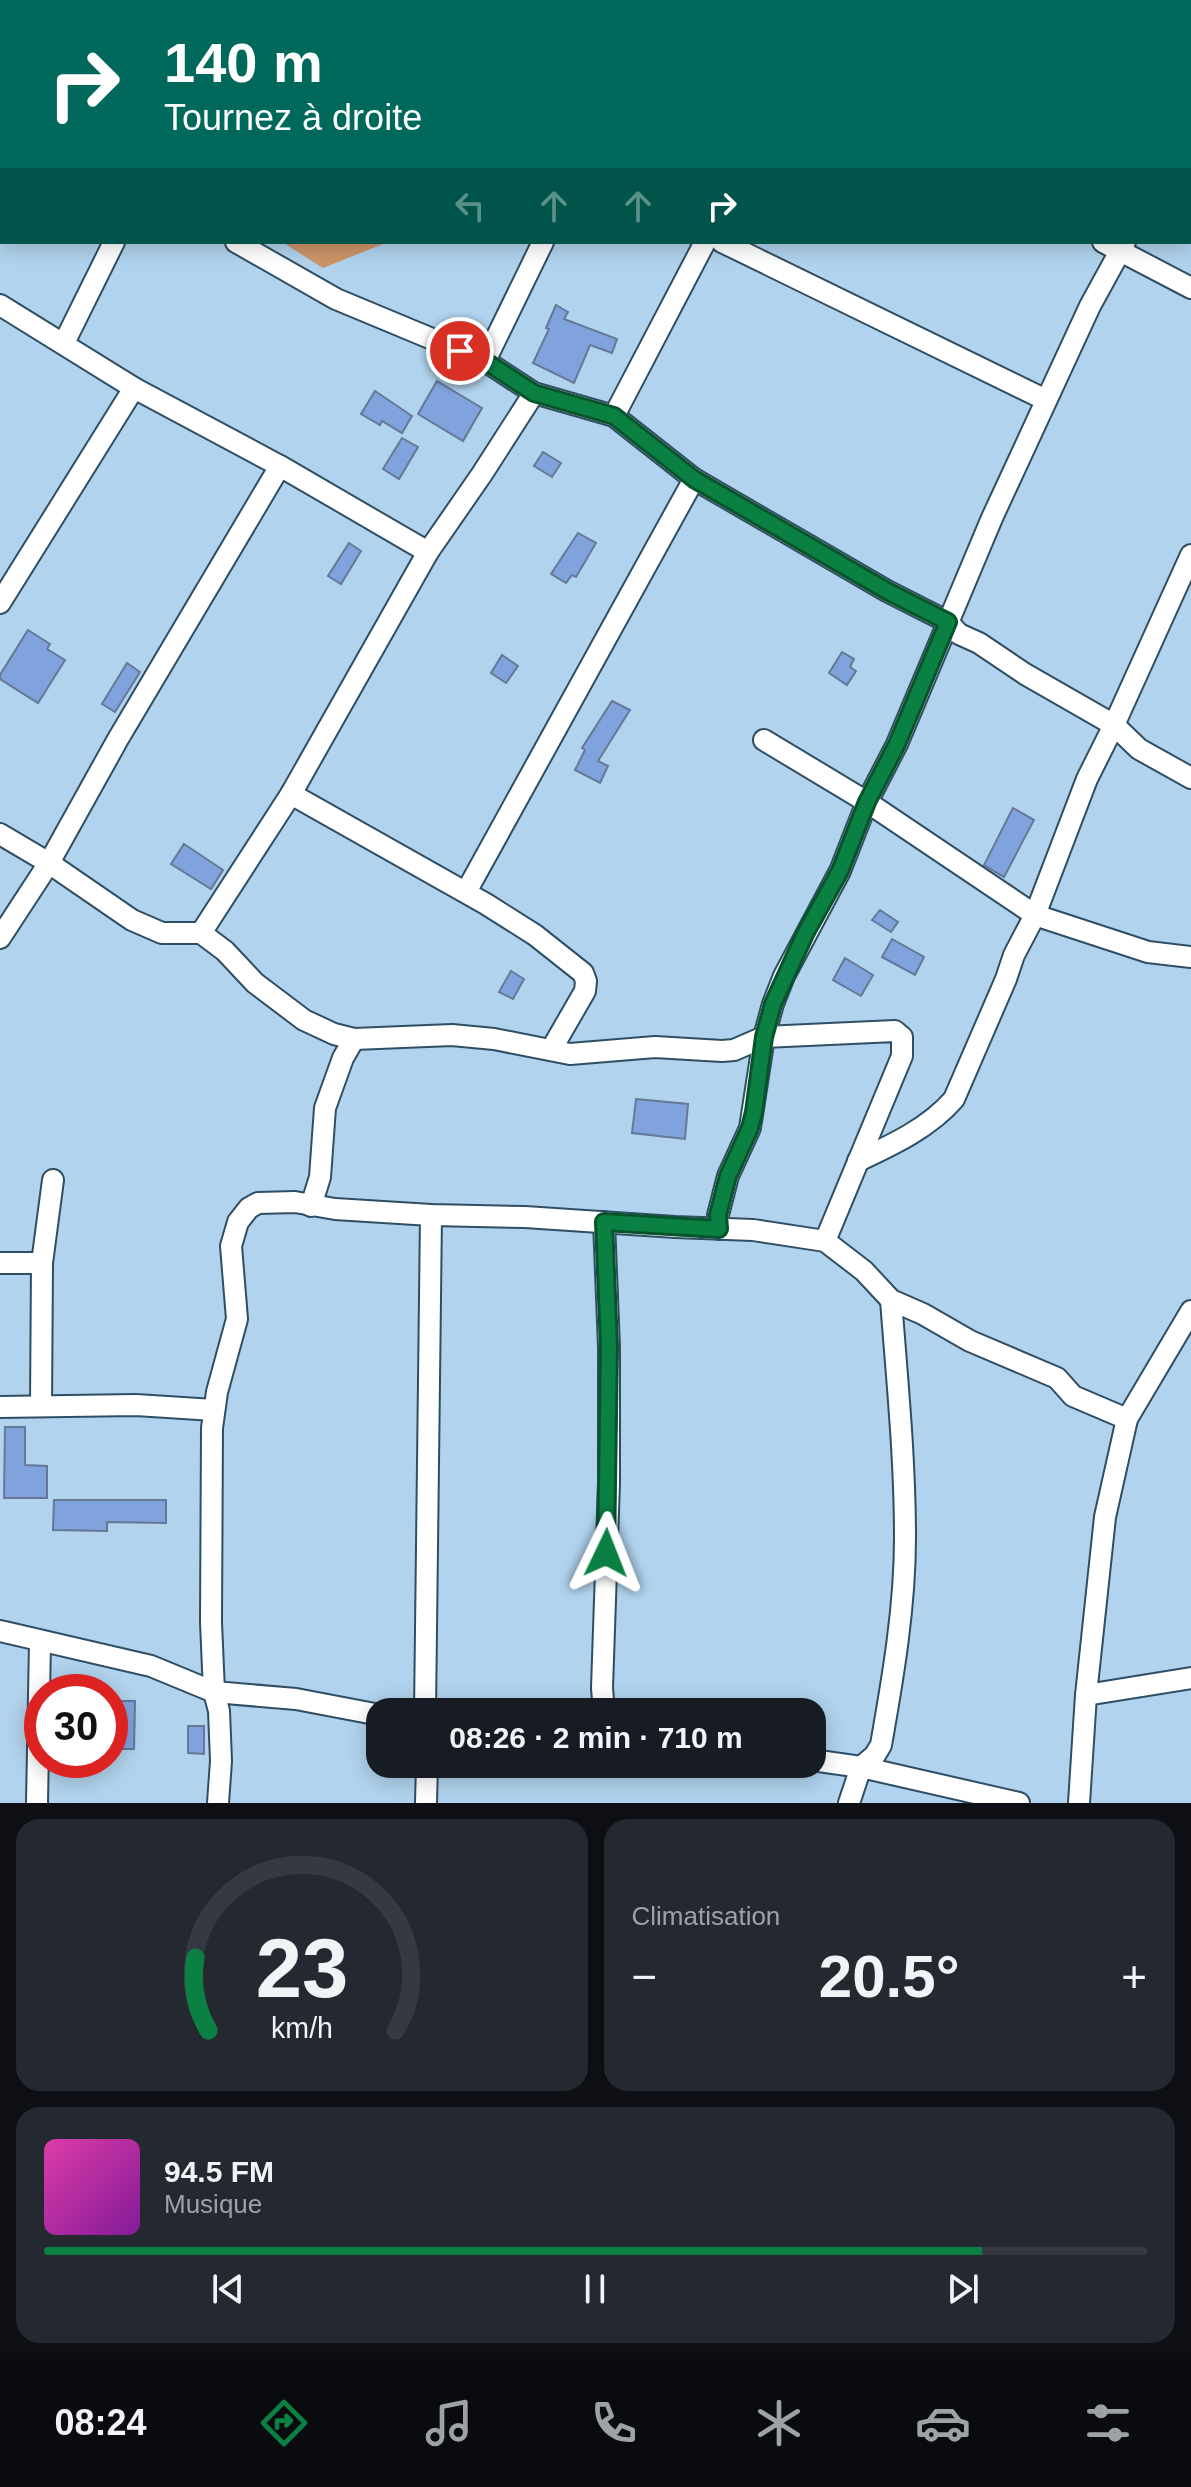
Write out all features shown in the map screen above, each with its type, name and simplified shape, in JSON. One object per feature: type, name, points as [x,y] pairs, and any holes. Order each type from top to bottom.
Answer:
[{"type":"street","points":[[64,343],[113,244]]},
{"type":"street","points":[[240,244],[336,299],[485,361],[534,393],[614,416],[694,479],[887,591],[948,622],[959,634],[1114,725],[1139,749],[1191,778]]},
{"type":"street","points":[[485,361],[542,244]]},
{"type":"street","points":[[614,416],[704,244]]},
{"type":"street","points":[[726,244],[1046,400]]},
{"type":"street","points":[[719,1229],[718,1215],[728,1176],[750,1128],[764,1037],[784,976],[840,871],[867,802],[897,744],[992,518],[1117,245],[1191,288]]},
{"type":"street","points":[[0,305],[134,388],[280,466],[428,552]]},
{"type":"street","points":[[0,603],[134,388]]},
{"type":"street","points":[[201,933],[291,794],[428,552],[534,393]]},
{"type":"street","points":[[0,938],[49,863],[118,739],[280,466]]},
{"type":"street","points":[[466,892],[694,479]]},
{"type":"street","points":[[858,1161],[903,1139],[944,1110],[954,1099],[1014,955],[1035,915],[1087,779],[1191,555]]},
{"type":"street","points":[[764,740],[867,802],[1035,915],[1148,952],[1191,957]]},
{"type":"street","points":[[291,794],[466,892],[535,935],[583,973],[585,991],[551,1050]]},
{"type":"street","points":[[0,834],[49,863],[132,920],[162,933],[201,933],[225,951],[255,983],[304,1020],[334,1034],[354,1039],[452,1035],[494,1039],[570,1054],[655,1047],[722,1051],[734,1050],[764,1037],[895,1031],[902,1037],[902,1056],[825,1241]]},
{"type":"street","points":[[311,1206],[320,1177],[325,1108],[343,1058],[354,1039]]},
{"type":"street","points":[[41,1405],[42,1263],[53,1180]]},
{"type":"street","points":[[218,1803],[221,1761],[211,1622],[210,1491],[214,1410],[237,1319],[231,1246],[238,1222],[249,1208],[258,1203],[295,1202],[311,1206],[431,1215],[777,1232],[825,1241],[864,1271],[891,1300],[970,1341],[1057,1378],[1073,1396],[1127,1419]]},
{"type":"street","points":[[425,1698],[431,1215]]},
{"type":"street","points":[[603,1698],[609,1483],[609,1347],[604,1222]]},
{"type":"street","points":[[0,1263],[42,1263]]},
{"type":"street","points":[[849,1803],[861,1767],[881,1745],[897,1653],[905,1541],[903,1434],[891,1300]]},
{"type":"street","points":[[1079,1803],[1086,1695],[1105,1517],[1127,1419],[1191,1311]]},
{"type":"street","points":[[0,1407],[136,1405],[214,1410]]},
{"type":"street","points":[[0,1631],[151,1666],[214,1692],[296,1699],[366,1712]]},
{"type":"street","points":[[37,1803],[40,1642]]},
{"type":"street","points":[[1086,1695],[1191,1678]]},
{"type":"street","points":[[826,1762],[1019,1803]]},
{"type":"street","points":[[426,1803],[427,1778]]},
{"type":"shaded area","points":[[285,244],[383,244],[323,268]]},
{"type":"building","points":[[556,305],[568,312],[564,319],[617,339],[612,353],[590,345],[574,383],[533,363]]},
{"type":"building","points":[[437,381],[482,408],[463,441],[418,414]]},
{"type":"building","points":[[375,391],[412,416],[402,433],[382,421],[380,425],[361,414]]},
{"type":"building","points":[[402,438],[418,447],[399,479],[383,469]]},
{"type":"building","points":[[543,452],[561,463],[552,477],[534,466]]},
{"type":"building","points":[[578,533],[596,543],[576,577],[572,575],[566,583],[551,574]]},
{"type":"building","points":[[349,543],[361,551],[341,584],[328,576]]},
{"type":"building","points":[[28,630],[50,644],[47,649],[65,660],[38,703],[0,679]]},
{"type":"building","points":[[842,652],[854,659],[850,667],[856,671],[847,685],[829,673]]},
{"type":"building","points":[[502,655],[518,666],[506,683],[491,673]]},
{"type":"building","points":[[127,663],[140,672],[115,712],[102,704]]},
{"type":"building","points":[[612,701],[630,710],[598,761],[608,766],[600,783],[575,770],[585,750],[582,748]]},
{"type":"building","points":[[1013,808],[1034,820],[1004,877],[984,865]]},
{"type":"building","points":[[184,844],[223,870],[211,889],[171,864]]},
{"type":"building","points":[[880,910],[898,922],[891,932],[872,920]]},
{"type":"building","points":[[892,939],[924,957],[915,975],[882,957]]},
{"type":"building","points":[[845,958],[873,975],[861,996],[833,980]]},
{"type":"building","points":[[511,971],[524,979],[513,999],[499,992]]},
{"type":"building","points":[[636,1099],[688,1104],[685,1139],[632,1133]]},
{"type":"building","points":[[5,1427],[25,1427],[25,1465],[47,1466],[47,1498],[4,1498]]},
{"type":"building","points":[[54,1500],[166,1500],[166,1523],[107,1522],[107,1531],[53,1530]]},
{"type":"building","points":[[128,1701],[135,1701],[134,1749],[128,1749]]},
{"type":"building","points":[[188,1726],[204,1726],[204,1754],[188,1753]]},
{"type":"route","points":[[460,351],[485,361],[534,393],[614,416],[694,479],[887,591],[948,622],[897,744],[867,802],[840,871],[805,934],[773,1004],[764,1037],[754,1112],[728,1176],[718,1215],[719,1229],[604,1222],[609,1347],[606,1553]]}]
